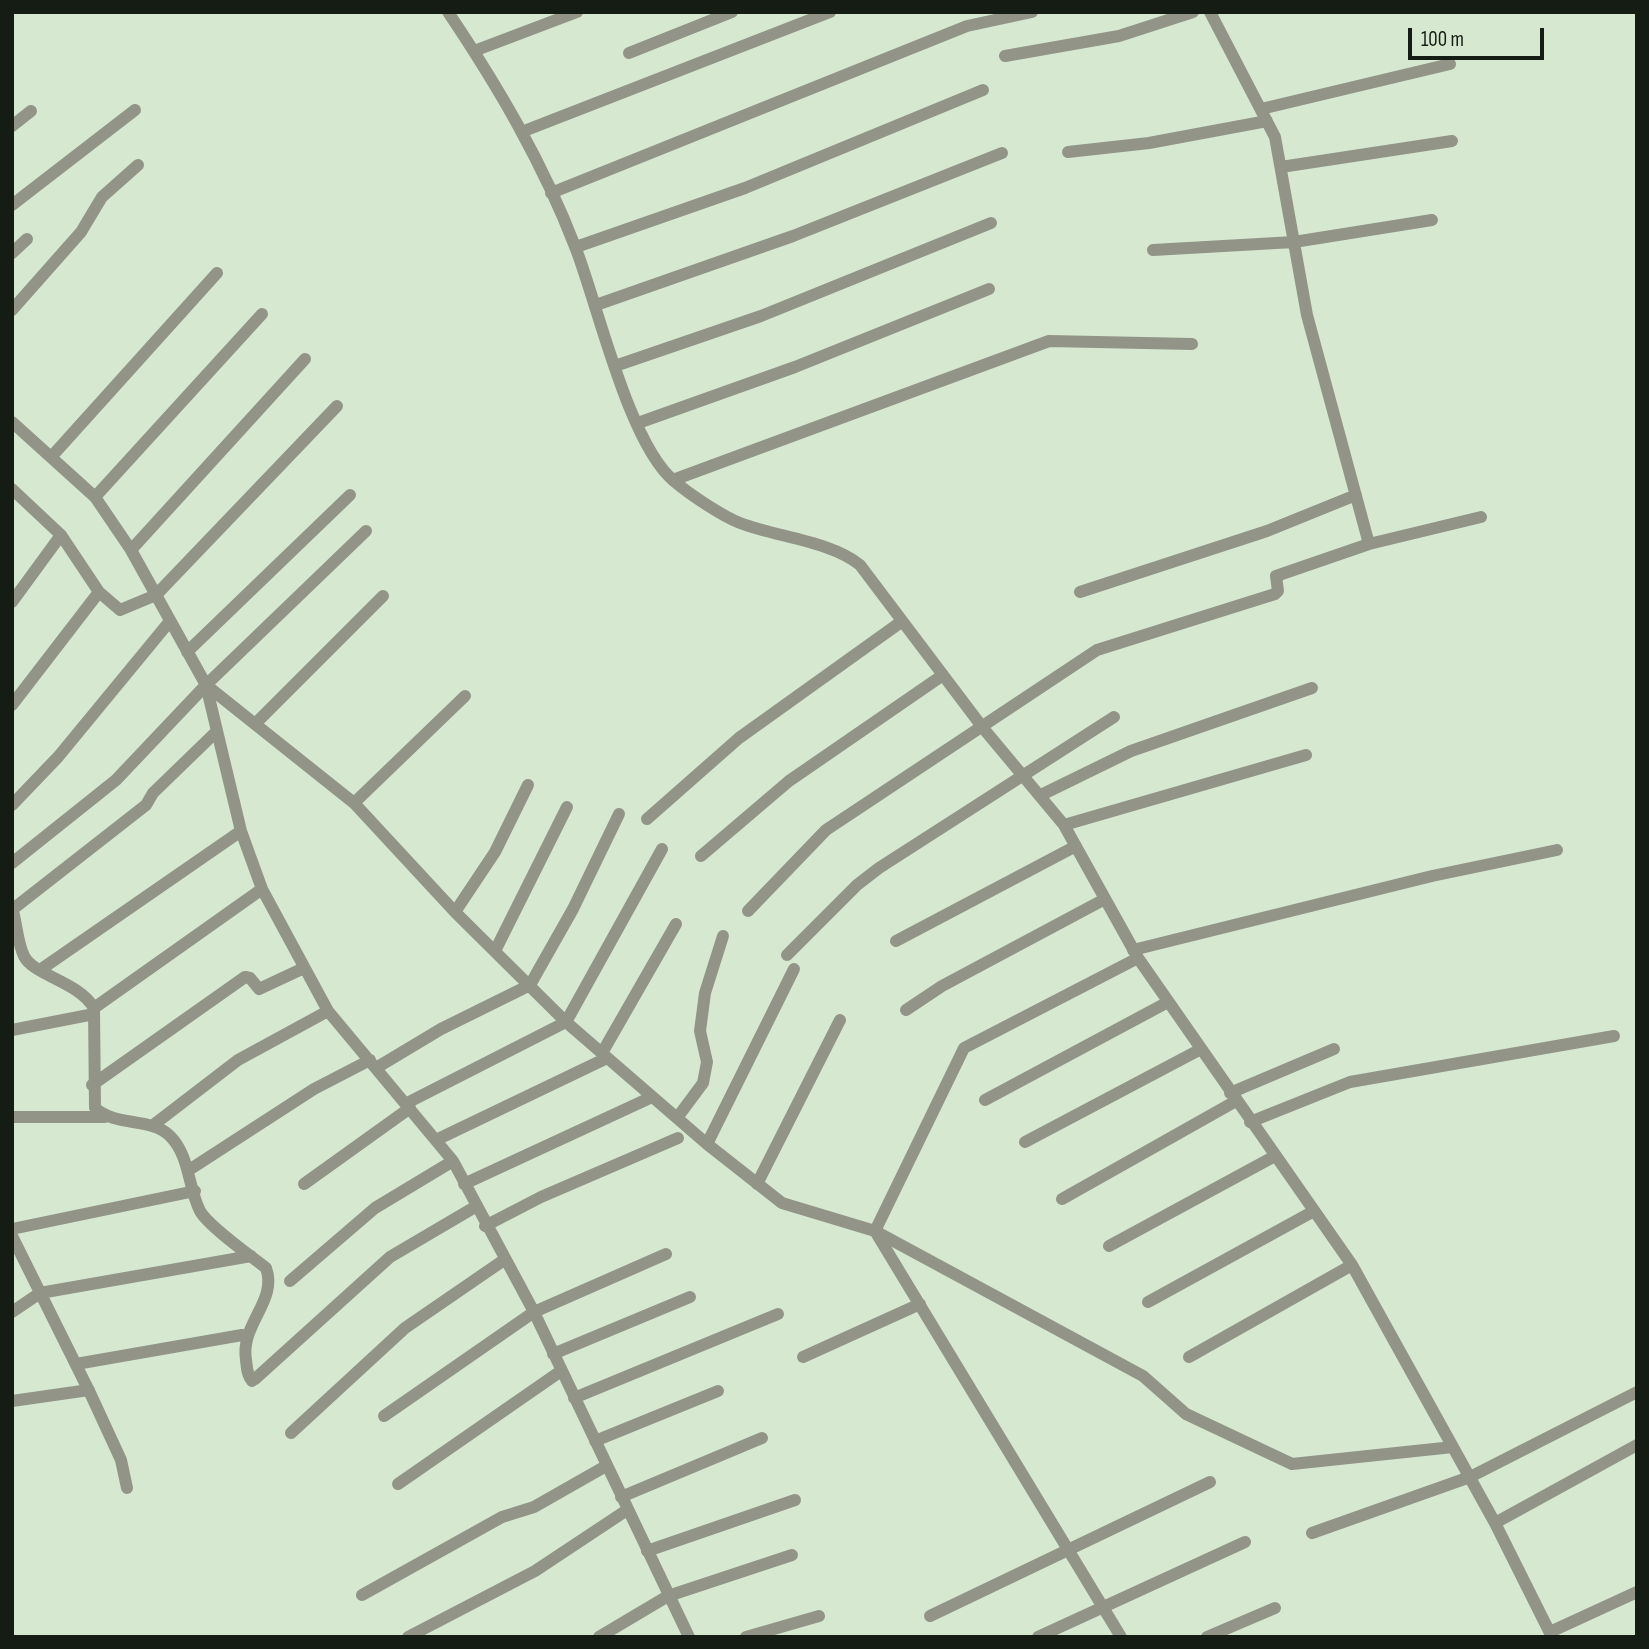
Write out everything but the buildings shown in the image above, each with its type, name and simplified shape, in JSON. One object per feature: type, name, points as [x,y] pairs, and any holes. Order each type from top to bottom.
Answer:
[{"type":"street","points":[[448,12],[524,131],[576,247],[615,366],[649,451],[673,480],[738,523],[852,558],[983,728],[1064,825],[1136,954],[1250,1122],[1352,1265],[1495,1523],[1551,1634],[1637,1592]]},
{"type":"street","points":[[474,51],[577,12]]},
{"type":"street","points":[[629,52],[732,12]]},
{"type":"street","points":[[524,131],[830,12]]},
{"type":"street","points":[[551,193],[967,26],[1032,12]]},
{"type":"street","points":[[1005,56],[1119,36],[1193,12]]},
{"type":"street","points":[[1212,13],[1275,137],[1307,315],[1369,544]]},
{"type":"street","points":[[1068,152],[1149,143],[1264,115],[1450,64]]},
{"type":"street","points":[[576,247],[745,188],[983,90]]},
{"type":"street","points":[[12,205],[135,110]]},
{"type":"street","points":[[12,126],[31,111]]},
{"type":"street","points":[[1281,167],[1452,141]]},
{"type":"street","points":[[596,305],[793,236],[1002,153]]},
{"type":"street","points":[[12,310],[81,232],[102,197],[138,165]]},
{"type":"street","points":[[1153,250],[1294,242],[1432,220]]},
{"type":"street","points":[[615,366],[761,316],[991,223]]},
{"type":"street","points":[[12,253],[27,239]]},
{"type":"street","points":[[53,455],[217,273]]},
{"type":"street","points":[[638,423],[795,367],[989,289]]},
{"type":"street","points":[[95,497],[262,314]]},
{"type":"street","points":[[673,480],[1049,341],[1192,344]]},
{"type":"street","points":[[131,550],[305,359]]},
{"type":"street","points":[[12,489],[61,535],[99,592],[120,610],[156,595],[337,406]]},
{"type":"street","points":[[12,422],[53,455],[95,497],[131,550],[206,685],[241,831],[262,889],[328,1012],[453,1161],[485,1226],[534,1312],[667,1596],[689,1637]]},
{"type":"street","points":[[187,652],[350,495]]},
{"type":"street","points":[[1080,592],[1267,531],[1356,495]]},
{"type":"street","points":[[748,911],[826,830],[1097,650],[1275,594],[1278,591],[1276,576],[1369,544],[1481,517]]},
{"type":"street","points":[[12,863],[116,780],[206,685],[366,531]]},
{"type":"street","points":[[12,602],[61,535]]},
{"type":"street","points":[[12,705],[99,592]]},
{"type":"street","points":[[254,724],[383,596]]},
{"type":"street","points":[[12,805],[58,757],[170,621]]},
{"type":"street","points":[[647,820],[739,738],[901,622]]},
{"type":"street","points":[[701,856],[789,781],[943,675]]},
{"type":"street","points":[[206,685],[354,803],[455,912],[566,1022],[707,1144],[782,1203],[875,1231],[1143,1376],[1186,1414],[1292,1464],[1453,1447]]},
{"type":"street","points":[[1041,795],[1131,751],[1312,688]]},
{"type":"street","points":[[354,803],[465,696]]},
{"type":"street","points":[[787,955],[857,885],[879,868],[1114,717]]},
{"type":"street","points":[[105,1117],[94,1108],[94,1011],[70,984],[40,970],[24,956],[13,909],[146,805],[152,793],[217,731]]},
{"type":"street","points":[[1064,825],[1306,755]]},
{"type":"street","points":[[455,912],[495,852],[528,785]]},
{"type":"street","points":[[495,951],[567,807]]},
{"type":"street","points":[[189,1170],[314,1089],[373,1064],[530,985],[573,909],[619,814]]},
{"type":"street","points":[[40,970],[241,831]]},
{"type":"street","points":[[896,941],[1076,846]]},
{"type":"street","points":[[304,1184],[409,1106],[566,1022],[662,849]]},
{"type":"street","points":[[875,1231],[964,1048],[1136,954],[1432,876],[1557,850]]},
{"type":"street","points":[[12,1030],[94,1011],[262,889]]},
{"type":"street","points":[[906,1010],[942,986],[1105,899]]},
{"type":"street","points":[[436,1140],[605,1055],[676,924]]},
{"type":"street","points":[[677,1118],[703,1083],[707,1062],[700,1031],[705,993],[723,936]]},
{"type":"street","points":[[92,1085],[245,977],[250,978],[259,989],[304,968]]},
{"type":"street","points":[[707,1144],[794,969]]},
{"type":"street","points":[[985,1100],[1168,1002]]},
{"type":"street","points":[[152,1126],[238,1060],[328,1012]]},
{"type":"street","points":[[757,1184],[840,1020]]},
{"type":"street","points":[[1250,1122],[1350,1082],[1614,1037]]},
{"type":"street","points":[[1024,1142],[1201,1049]]},
{"type":"street","points":[[1062,1199],[1233,1097],[1334,1049]]},
{"type":"street","points":[[464,1184],[652,1097]]},
{"type":"street","points":[[12,1117],[105,1117],[152,1126],[169,1135],[189,1170],[202,1215],[266,1268],[270,1279],[268,1292],[244,1345],[253,1380],[390,1257],[475,1207]]},
{"type":"street","points":[[485,1226],[541,1197],[678,1138]]},
{"type":"street","points":[[1109,1246],[1275,1156]]},
{"type":"street","points":[[290,1281],[375,1208],[453,1161]]},
{"type":"street","points":[[12,1228],[195,1191]]},
{"type":"street","points":[[1148,1302],[1314,1210]]},
{"type":"street","points":[[875,1231],[1121,1637]]},
{"type":"street","points":[[12,1236],[121,1460],[127,1488]]},
{"type":"street","points":[[384,1416],[534,1312],[666,1254]]},
{"type":"street","points":[[12,1312],[40,1293],[251,1256]]},
{"type":"street","points":[[291,1433],[405,1328],[504,1259]]},
{"type":"street","points":[[1189,1357],[1352,1265]]},
{"type":"street","points":[[553,1354],[690,1297]]},
{"type":"street","points":[[803,1357],[920,1304]]},
{"type":"street","points":[[574,1398],[778,1314]]},
{"type":"street","points":[[76,1364],[242,1335]]},
{"type":"street","points":[[398,1484],[561,1371]]},
{"type":"street","points":[[12,1401],[89,1390]]},
{"type":"street","points":[[595,1441],[718,1391]]},
{"type":"street","points":[[1312,1533],[1470,1477],[1637,1392]]},
{"type":"street","points":[[621,1497],[762,1438]]},
{"type":"street","points":[[1495,1523],[1637,1445]]},
{"type":"street","points":[[362,1595],[502,1517],[534,1507],[606,1466]]},
{"type":"street","points":[[930,1616],[1210,1482]]},
{"type":"street","points":[[647,1551],[795,1500]]},
{"type":"street","points":[[408,1637],[535,1571],[627,1510]]},
{"type":"street","points":[[1038,1637],[1245,1542]]},
{"type":"street","points":[[598,1637],[667,1596],[792,1555]]},
{"type":"street","points":[[1207,1637],[1275,1608]]},
{"type":"street","points":[[746,1637],[819,1616]]}]
